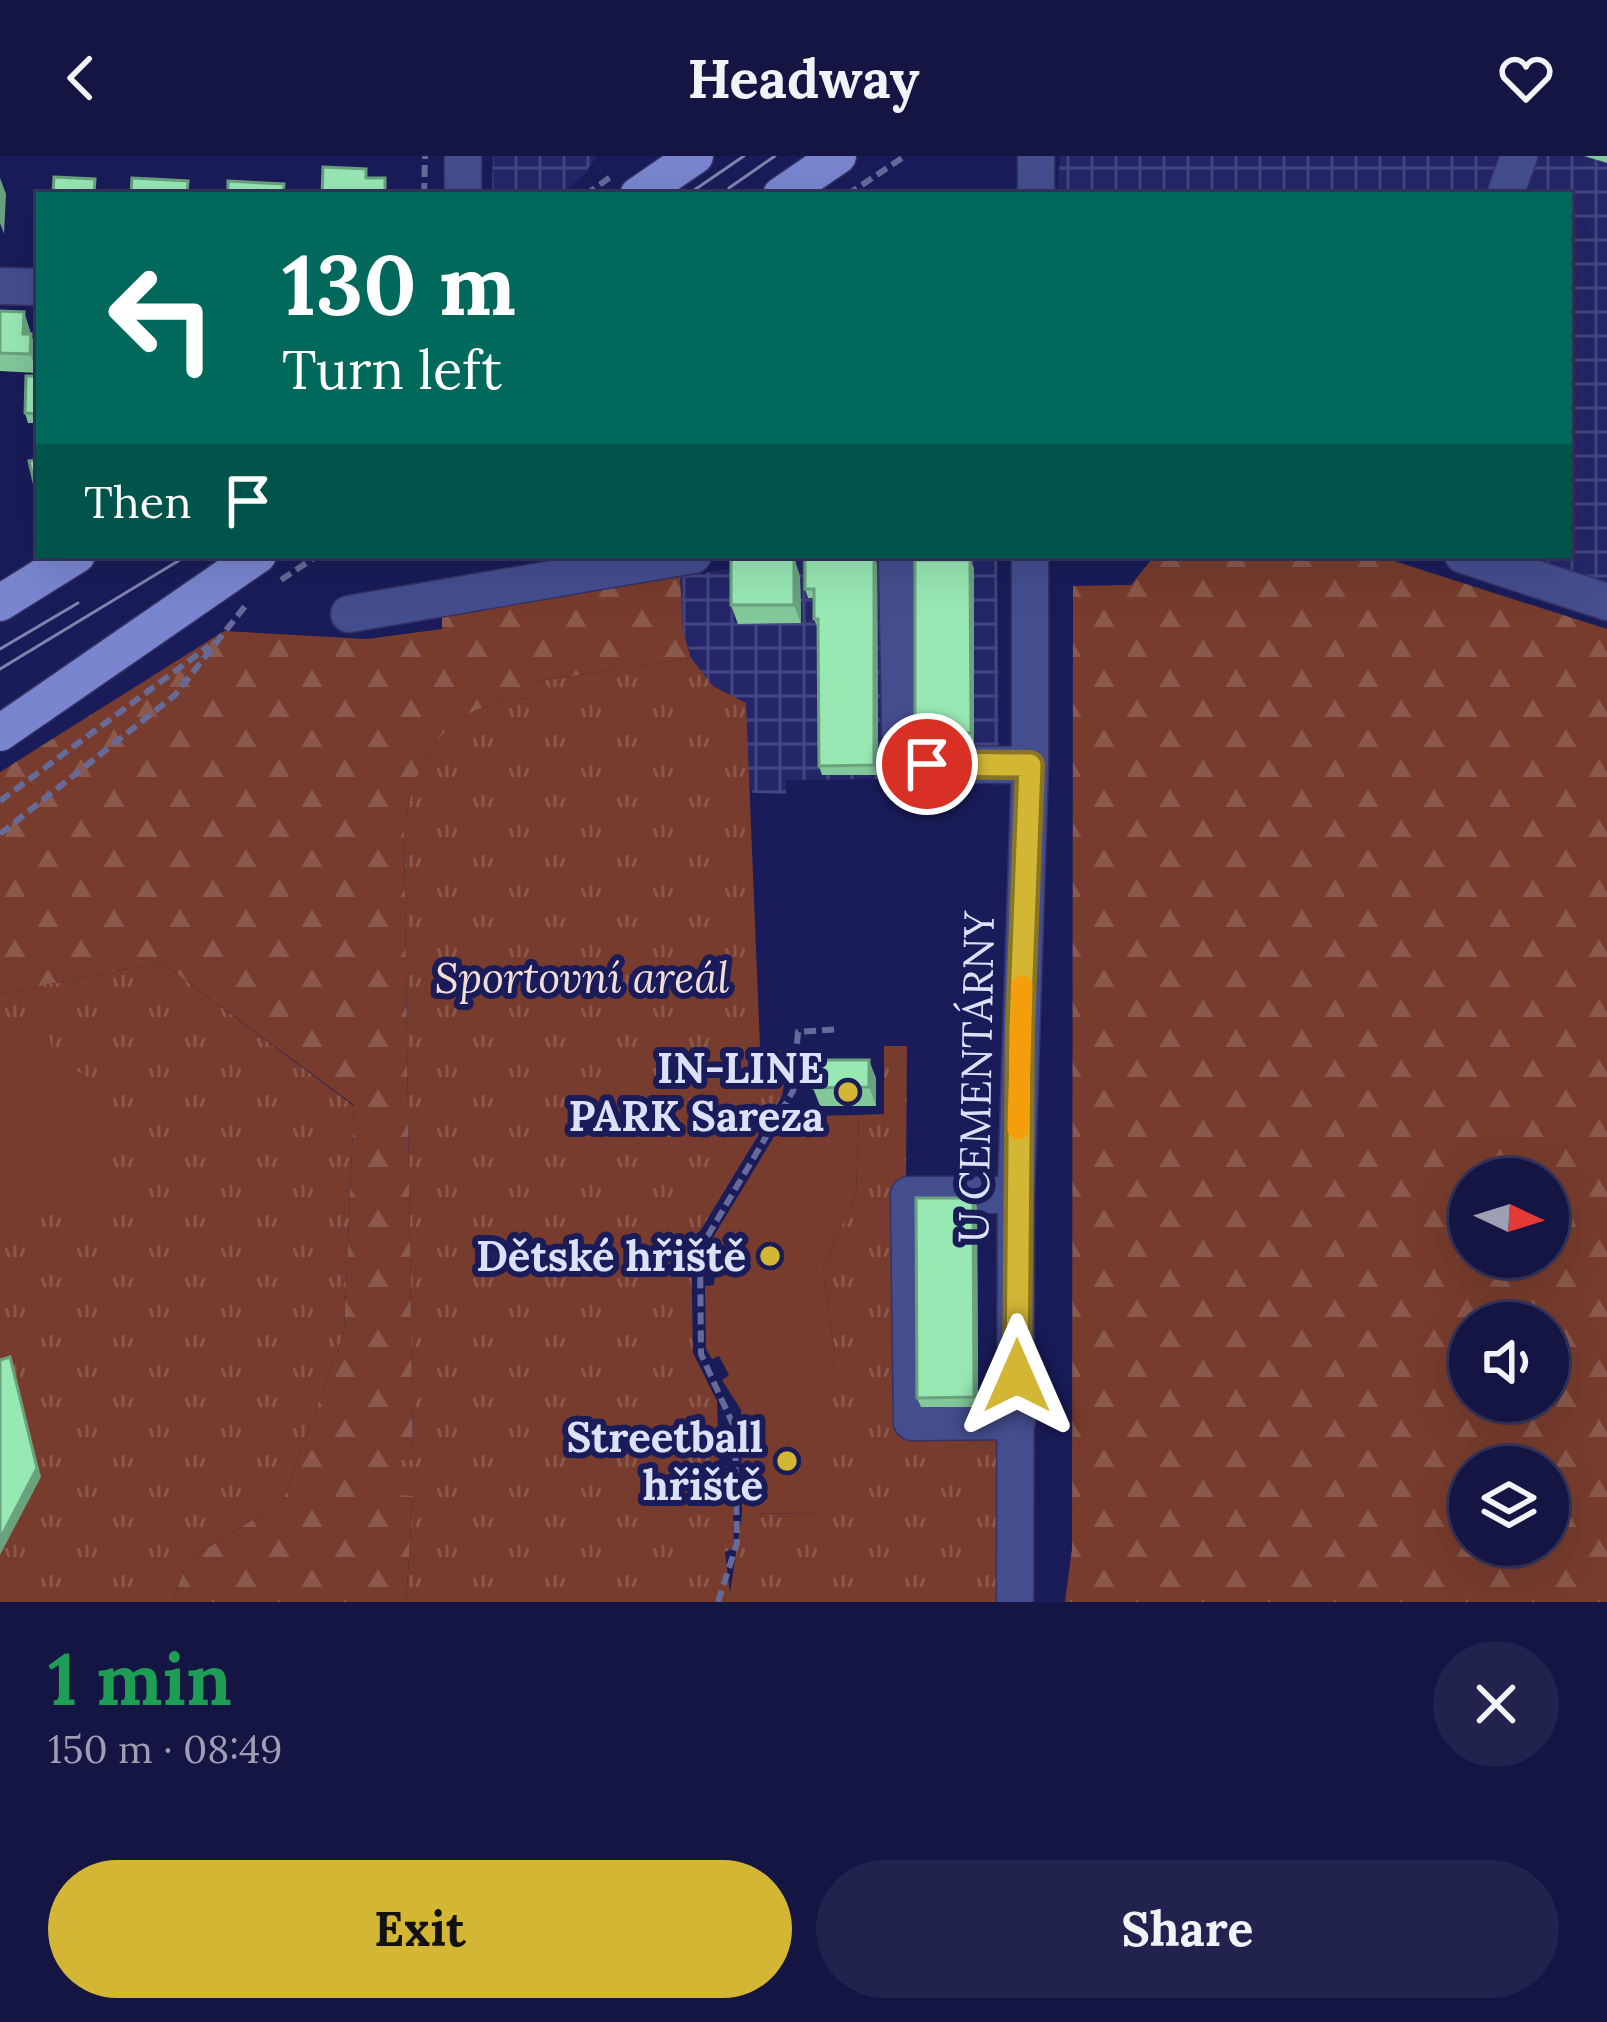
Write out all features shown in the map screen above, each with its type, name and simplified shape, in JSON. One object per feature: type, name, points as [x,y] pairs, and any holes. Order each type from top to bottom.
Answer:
[{"type":"main road","points":[[642,192],[695,156]]},
{"type":"main road","points":[[785,192],[838,156]]},
{"type":"main road","points":[[0,603],[72,558]]},
{"type":"main road","points":[[0,733],[267,569]]},
{"type":"street","points":[[463,192],[464,156]]},
{"type":"street","points":[[1036,156],[1036,192]]},
{"type":"street","points":[[1506,192],[1519,156]]},
{"type":"street","points":[[0,286],[36,287]]},
{"type":"street","points":[[349,614],[676,558]]},
{"type":"street","name":"U CEMENTÁRNY","points":[[1015,1602],[1016,1195],[1030,765],[1030,558]]},
{"type":"street","points":[[1471,558],[1607,602]]},
{"type":"street","points":[[897,562],[901,764],[1030,765]]},
{"type":"street","points":[[1016,1195],[909,1195],[911,1422],[1017,1420]]},
{"type":"path","points":[[424,192],[425,156]]},
{"type":"path","points":[[851,192],[905,156]]},
{"type":"path","points":[[267,569],[306,558]]},
{"type":"path","points":[[0,801],[210,646],[250,601],[175,695],[0,834]]},
{"type":"path","points":[[718,1602],[737,1544],[735,1429],[701,1354],[700,1249],[793,1091],[798,1032],[840,1029]]},
{"type":"shaded area","points":[[493,156],[597,156],[583,176],[562,192],[492,192]]},
{"type":"shaded area","points":[[1060,156],[1607,156],[1607,602],[1472,558],[1572,558],[1572,192],[1057,192]]},
{"type":"shaded area","points":[[795,558],[997,558],[999,749],[901,764],[878,779],[786,780],[786,794],[753,793],[746,774],[746,703],[713,686],[693,662],[683,631],[680,577]]},
{"type":"green space","points":[[1153,558],[1394,561],[1607,629],[1607,1602],[1065,1602],[1072,1549],[1073,586],[1131,585]]},
{"type":"green space","points":[[680,577],[683,631],[691,658],[533,682],[533,698],[479,709],[442,736],[428,755],[409,801],[404,828],[413,1460],[401,1460],[401,1495],[413,1496],[406,1602],[172,1602],[188,1560],[283,1501],[344,1332],[354,1105],[161,962],[0,994],[0,772],[224,631],[367,639],[442,629],[442,615]]},
{"type":"green space","name":"Sportovní areál","points":[[691,658],[713,686],[746,703],[760,1047],[790,1052],[782,1096],[691,1246],[693,1353],[717,1401],[719,1466],[732,1467],[734,1548],[725,1552],[730,1593],[742,1514],[832,1513],[831,1407],[824,1407],[835,1355],[823,1269],[856,1193],[859,1115],[884,1114],[884,1046],[907,1046],[904,1436],[1005,1435],[1003,1602],[406,1602],[413,1497],[401,1496],[401,1460],[413,1459],[404,828],[409,801],[441,736],[479,709],[532,698],[533,682]]},
{"type":"green space","points":[[161,962],[354,1106],[344,1332],[283,1501],[188,1560],[172,1602],[0,1602],[0,994]]},
{"type":"green space","points":[[0,1016],[44,1028],[56,1054],[106,1092],[100,1182],[94,1198],[74,1211],[0,1200]]},
{"type":"green space","name":"Dětské hřiště","points":[[809,1106],[810,1116],[859,1115],[856,1193],[823,1269],[835,1355],[825,1406],[832,1407],[833,1513],[742,1514],[741,1410],[722,1380],[729,1375],[719,1356],[712,1359],[706,1349],[705,1286],[714,1285],[718,1243],[712,1239],[792,1107]]},
{"type":"building","points":[[323,167],[366,169],[366,178],[385,178],[385,192],[322,192]]},
{"type":"building","points":[[54,177],[95,179],[94,192],[53,192]]},
{"type":"building","points":[[132,178],[188,181],[187,192],[131,192]]},
{"type":"building","points":[[228,181],[284,184],[283,192],[228,192]]},
{"type":"building","points":[[0,311],[24,312],[23,334],[31,334],[30,354],[0,353]]},
{"type":"building","points":[[26,376],[36,376],[36,414],[25,413]]},
{"type":"building","points":[[36,460],[36,491],[29,461]]},
{"type":"building","points":[[731,558],[794,558],[794,605],[731,605]]},
{"type":"building","points":[[805,558],[874,558],[874,765],[819,766],[818,619],[814,619],[814,589],[805,589]]},
{"type":"building","points":[[915,560],[970,560],[971,733],[915,733]]},
{"type":"building","points":[[813,1060],[869,1060],[869,1087],[813,1088]]},
{"type":"building","points":[[916,1198],[973,1198],[974,1397],[917,1398]]},
{"type":"building","points":[[10,1357],[37,1468],[0,1539],[0,1360]]},
{"type":"tram line","points":[[691,192],[744,156]]},
{"type":"tram line","points":[[729,188],[775,156]]},
{"type":"tram line","points":[[0,669],[183,558]]},
{"type":"tram line","points":[[0,649],[78,603]]},
{"type":"slow traffic","points":[[1018,1129],[1022,986]]},
{"type":"place","name":"IN-LINE PARK Sareza","points":[[848,1092]]},
{"type":"place","name":"Dětské hřiště","points":[[770,1256]]},
{"type":"place","name":"Streetball hřiště","points":[[787,1461]]},
{"type":"route","points":[[927,764],[1030,765],[1016,1195],[1017,1376]]}]
